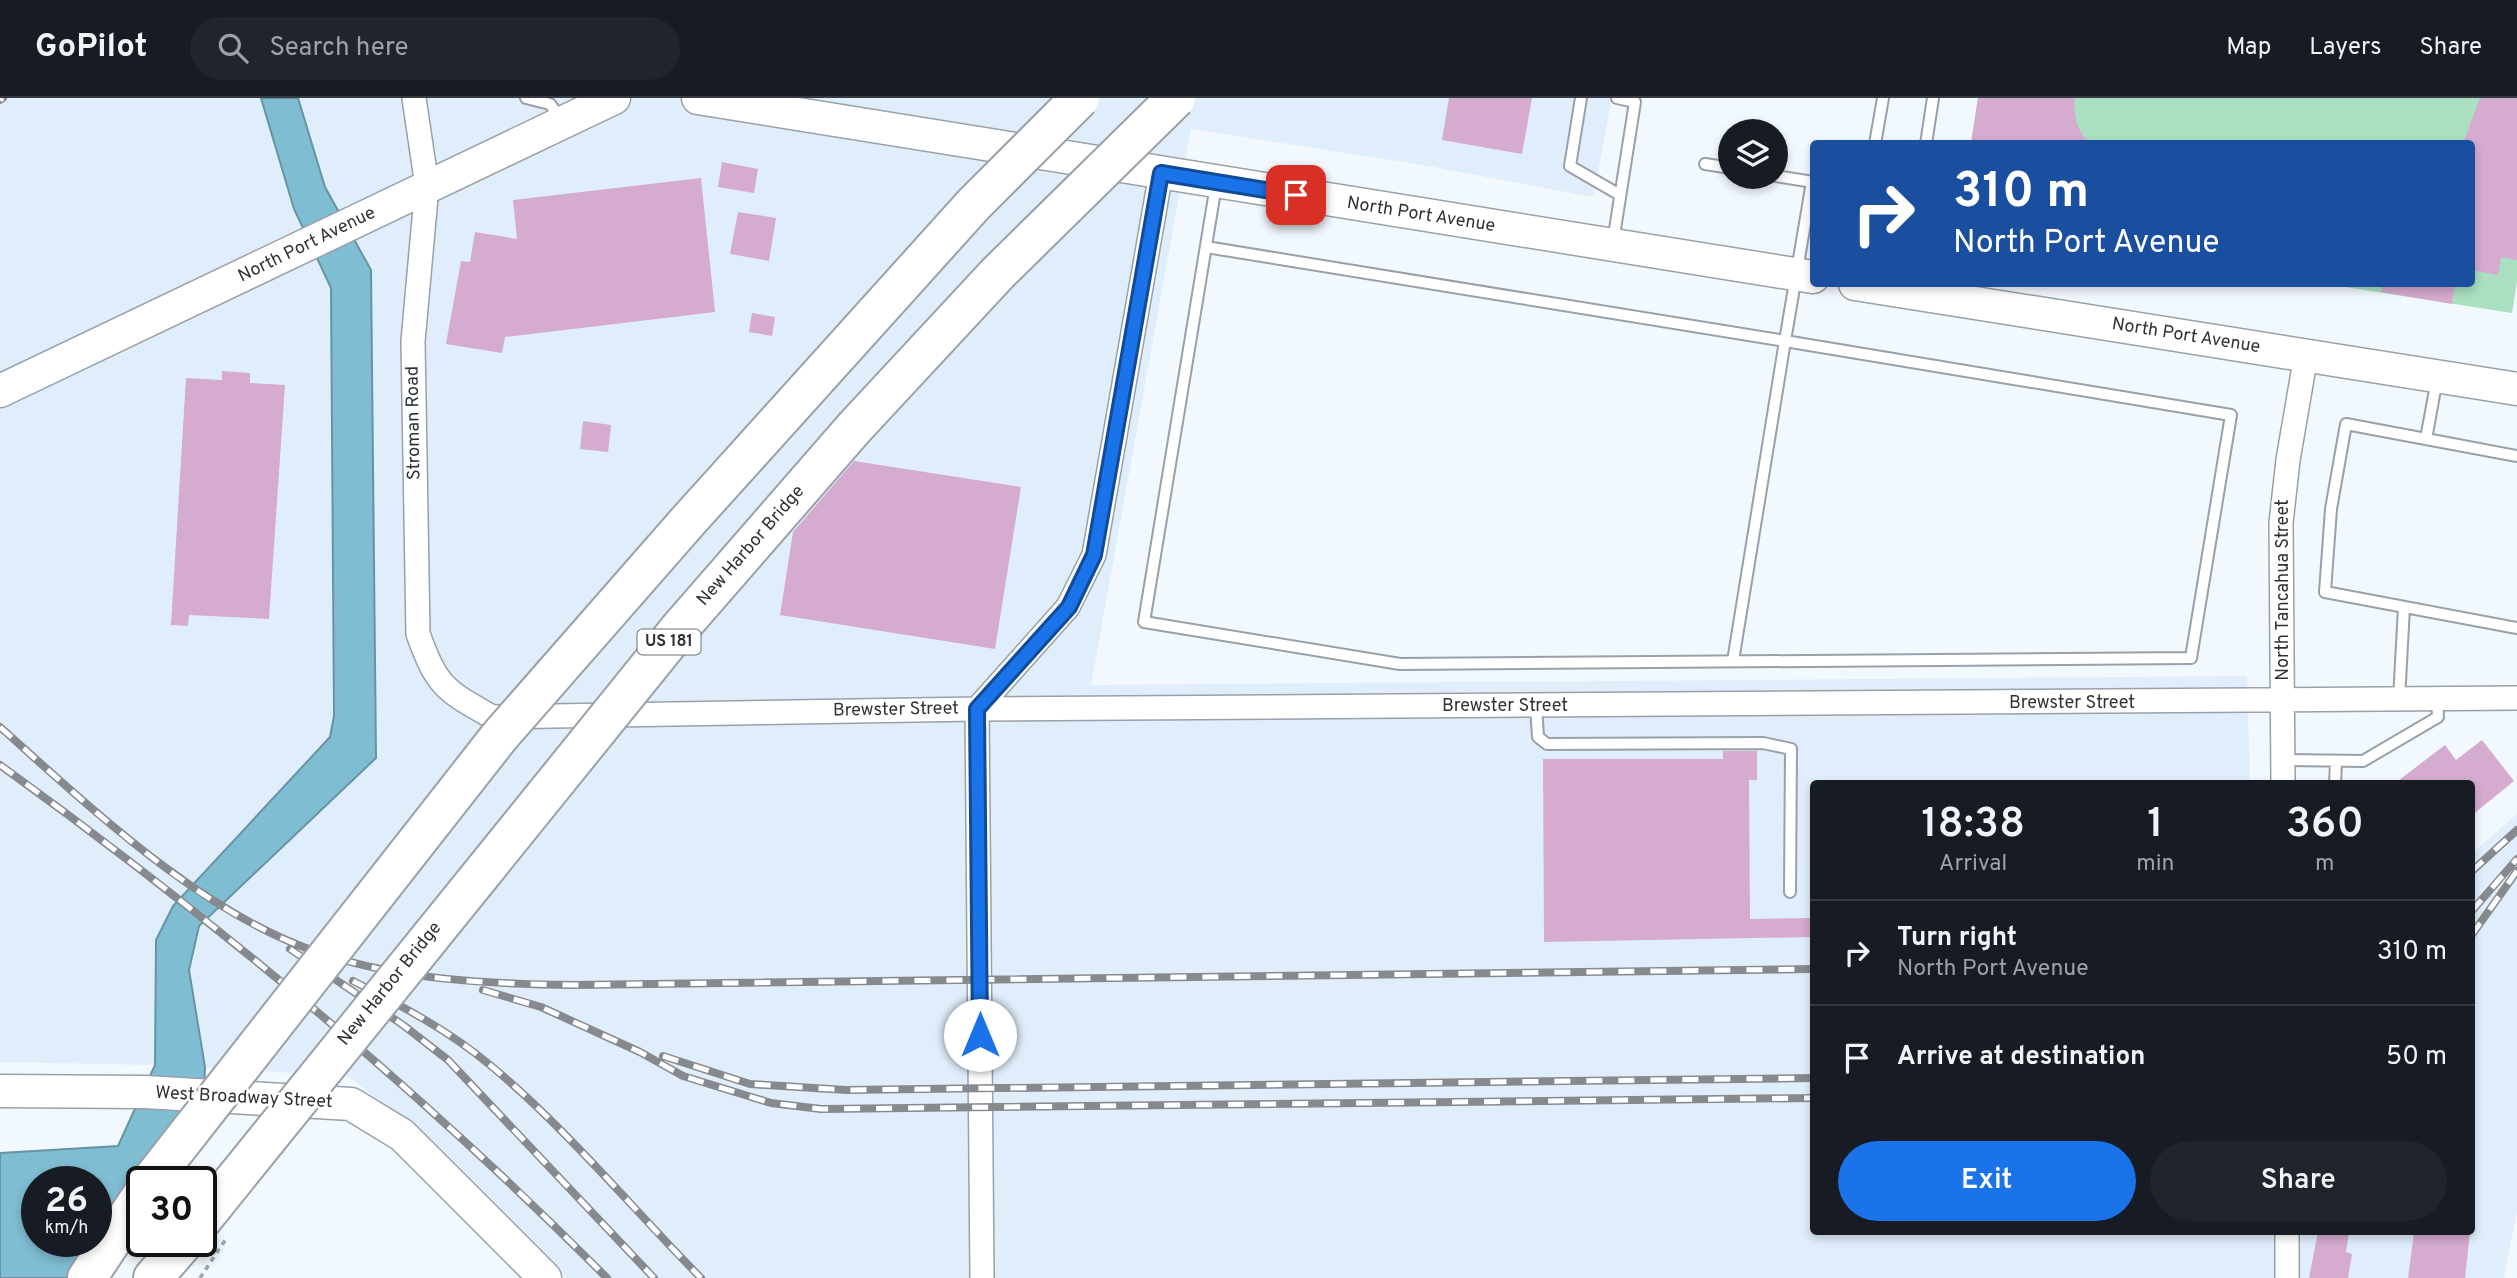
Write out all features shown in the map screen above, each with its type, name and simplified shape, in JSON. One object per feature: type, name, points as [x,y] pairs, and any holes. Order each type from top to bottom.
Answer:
[{"type":"highway","points":[[163,1166],[499,737],[689,520],[965,214],[1080,98]]},
{"type":"highway","name":"New Harbor Bridge","points":[[217,1203],[286,1113],[680,628],[853,428],[998,273],[1176,98]]},
{"type":"highway","points":[[217,1207],[228,1190]]},
{"type":"highway","points":[[112,1220],[126,1207]]},
{"type":"highway","points":[[87,1278],[126,1218]]},
{"type":"highway","points":[[63,1278],[78,1257]]},
{"type":"highway","points":[[153,1278],[171,1257]]},
{"type":"highway","points":[[173,1278],[186,1257]]},
{"type":"main road","name":"North Port Avenue","points":[[0,391],[428,186],[556,108],[614,98]]},
{"type":"main road","name":"North Port Avenue","points":[[716,99],[1804,275]]},
{"type":"main road","name":"North Port Avenue","points":[[1903,287],[2517,389]]},
{"type":"main road","name":"West Broadway Street","points":[[0,1091],[145,1092],[351,1104],[402,1135],[545,1278]]},
{"type":"street","name":"Stroman Road","points":[[414,98],[428,186],[413,341],[418,634],[433,675],[457,698],[492,717]]},
{"type":"street","points":[[982,1278],[977,709],[1069,607],[1094,555],[1161,173]]},
{"type":"street","name":"North Tancahua Street","points":[[2283,780],[2281,523],[2288,460],[2306,355]]},
{"type":"street","name":"Brewster Street","points":[[492,717],[977,709],[2283,702],[2517,698]]},
{"type":"street","points":[[2287,1235],[2287,1278]]},
{"type":"lane","points":[[526,98],[556,108]]},
{"type":"lane","points":[[1581,98],[1570,166],[1620,195]]},
{"type":"lane","points":[[1612,245],[1635,102],[1617,98]]},
{"type":"lane","points":[[1876,140],[1883,98]]},
{"type":"lane","points":[[1927,140],[1933,98]]},
{"type":"lane","points":[[1705,164],[1718,166]]},
{"type":"lane","points":[[1788,178],[1810,182]]},
{"type":"lane","points":[[1206,247],[2231,415],[2191,658],[1400,664],[1144,622],[1216,182]]},
{"type":"lane","points":[[1733,661],[1785,341],[1804,275],[1810,205]]},
{"type":"lane","points":[[2426,439],[2438,376]]},
{"type":"lane","points":[[2517,456],[2346,424],[2331,509],[2325,592],[2517,628]]},
{"type":"lane","points":[[2399,700],[2404,607]]},
{"type":"lane","points":[[2283,760],[2363,761],[2438,717],[2437,699]]},
{"type":"lane","points":[[1536,706],[1538,737],[1547,744],[1763,743],[1791,749],[1790,892]]},
{"type":"lane","points":[[2335,780],[2336,762]]},
{"type":"shaded area","points":[[0,98],[1612,98],[1593,197],[1423,165],[1191,129],[1091,685],[2247,676],[2250,780],[1810,780],[1810,1235],[2475,1235],[2475,851],[2517,814],[2517,1212],[2504,1278],[566,1278],[420,1130],[347,1076],[155,1065],[0,1062]]},
{"type":"green space","points":[[1978,98],[2517,98],[2517,281],[2512,313],[2345,287],[2475,287],[2475,140],[1971,140]]},
{"type":"water","points":[[261,98],[298,98],[325,187],[371,270],[376,758],[199,926],[189,970],[205,1067],[203,1129],[176,1166],[126,1166],[126,1235],[112,1255],[112,1166],[21,1166],[21,1257],[110,1257],[95,1278],[0,1278],[0,1153],[118,1146],[155,1065],[156,940],[173,906],[330,737],[334,716],[331,288],[294,209]]},
{"type":"building","points":[[1449,98],[1532,98],[1522,154],[1442,140]]},
{"type":"building","points":[[1978,98],[2075,98],[2077,125],[2086,140],[1972,140]]},
{"type":"building","points":[[2480,98],[2517,98],[2517,260],[2501,257],[2498,275],[2475,271],[2475,140],[2464,140]]},
{"type":"building","points":[[722,162],[758,169],[754,193],[718,187]]},
{"type":"building","points":[[701,178],[715,312],[505,337],[502,353],[446,344],[461,261],[470,262],[475,232],[517,239],[513,200]]},
{"type":"building","points":[[738,212],[776,218],[769,261],[730,254]]},
{"type":"building","points":[[2382,287],[2455,287],[2452,304],[2381,292]]},
{"type":"building","points":[[752,313],[775,317],[772,336],[749,332]]},
{"type":"building","points":[[222,371],[250,373],[250,383],[285,385],[269,619],[189,615],[188,626],[171,625],[186,378],[222,380]]},
{"type":"building","points":[[583,421],[611,425],[608,452],[580,449]]},
{"type":"building","points":[[854,461],[1021,487],[995,649],[780,615],[793,532]]},
{"type":"building","points":[[2482,740],[2514,781],[2475,813],[2475,780],[2399,780],[2445,745],[2456,760]]},
{"type":"building","points":[[1723,751],[1757,751],[1757,780],[1749,780],[1750,919],[1810,918],[1810,937],[1544,942],[1543,759],[1723,759]]},
{"type":"building","points":[[2317,1235],[2349,1235],[2346,1252],[2352,1254],[2348,1278],[2309,1278]]},
{"type":"building","points":[[2414,1235],[2470,1235],[2465,1278],[2408,1278]]},
{"type":"railway","points":[[0,727],[151,857],[235,914],[279,937],[323,954],[415,975],[479,982],[574,985],[1810,969]]},
{"type":"railway","points":[[0,765],[159,884],[314,1009],[464,1140],[607,1278]]},
{"type":"railway","points":[[2475,868],[2517,830]]},
{"type":"railway","points":[[2475,907],[2517,859]]},
{"type":"railway","points":[[2475,930],[2517,871]]},
{"type":"railway","points":[[290,949],[403,1025],[448,1060],[654,1278]]},
{"type":"railway","points":[[353,981],[441,1029],[490,1065],[572,1141],[701,1278]]},
{"type":"railway","points":[[483,990],[541,1007],[640,1052],[683,1076],[771,1103],[821,1109],[1810,1098]]},
{"type":"railway","points":[[663,1056],[750,1084],[846,1090],[1810,1078]]},
{"type":"route","points":[[980,1035],[977,709],[1069,607],[1094,555],[1161,173],[1296,195]]}]
